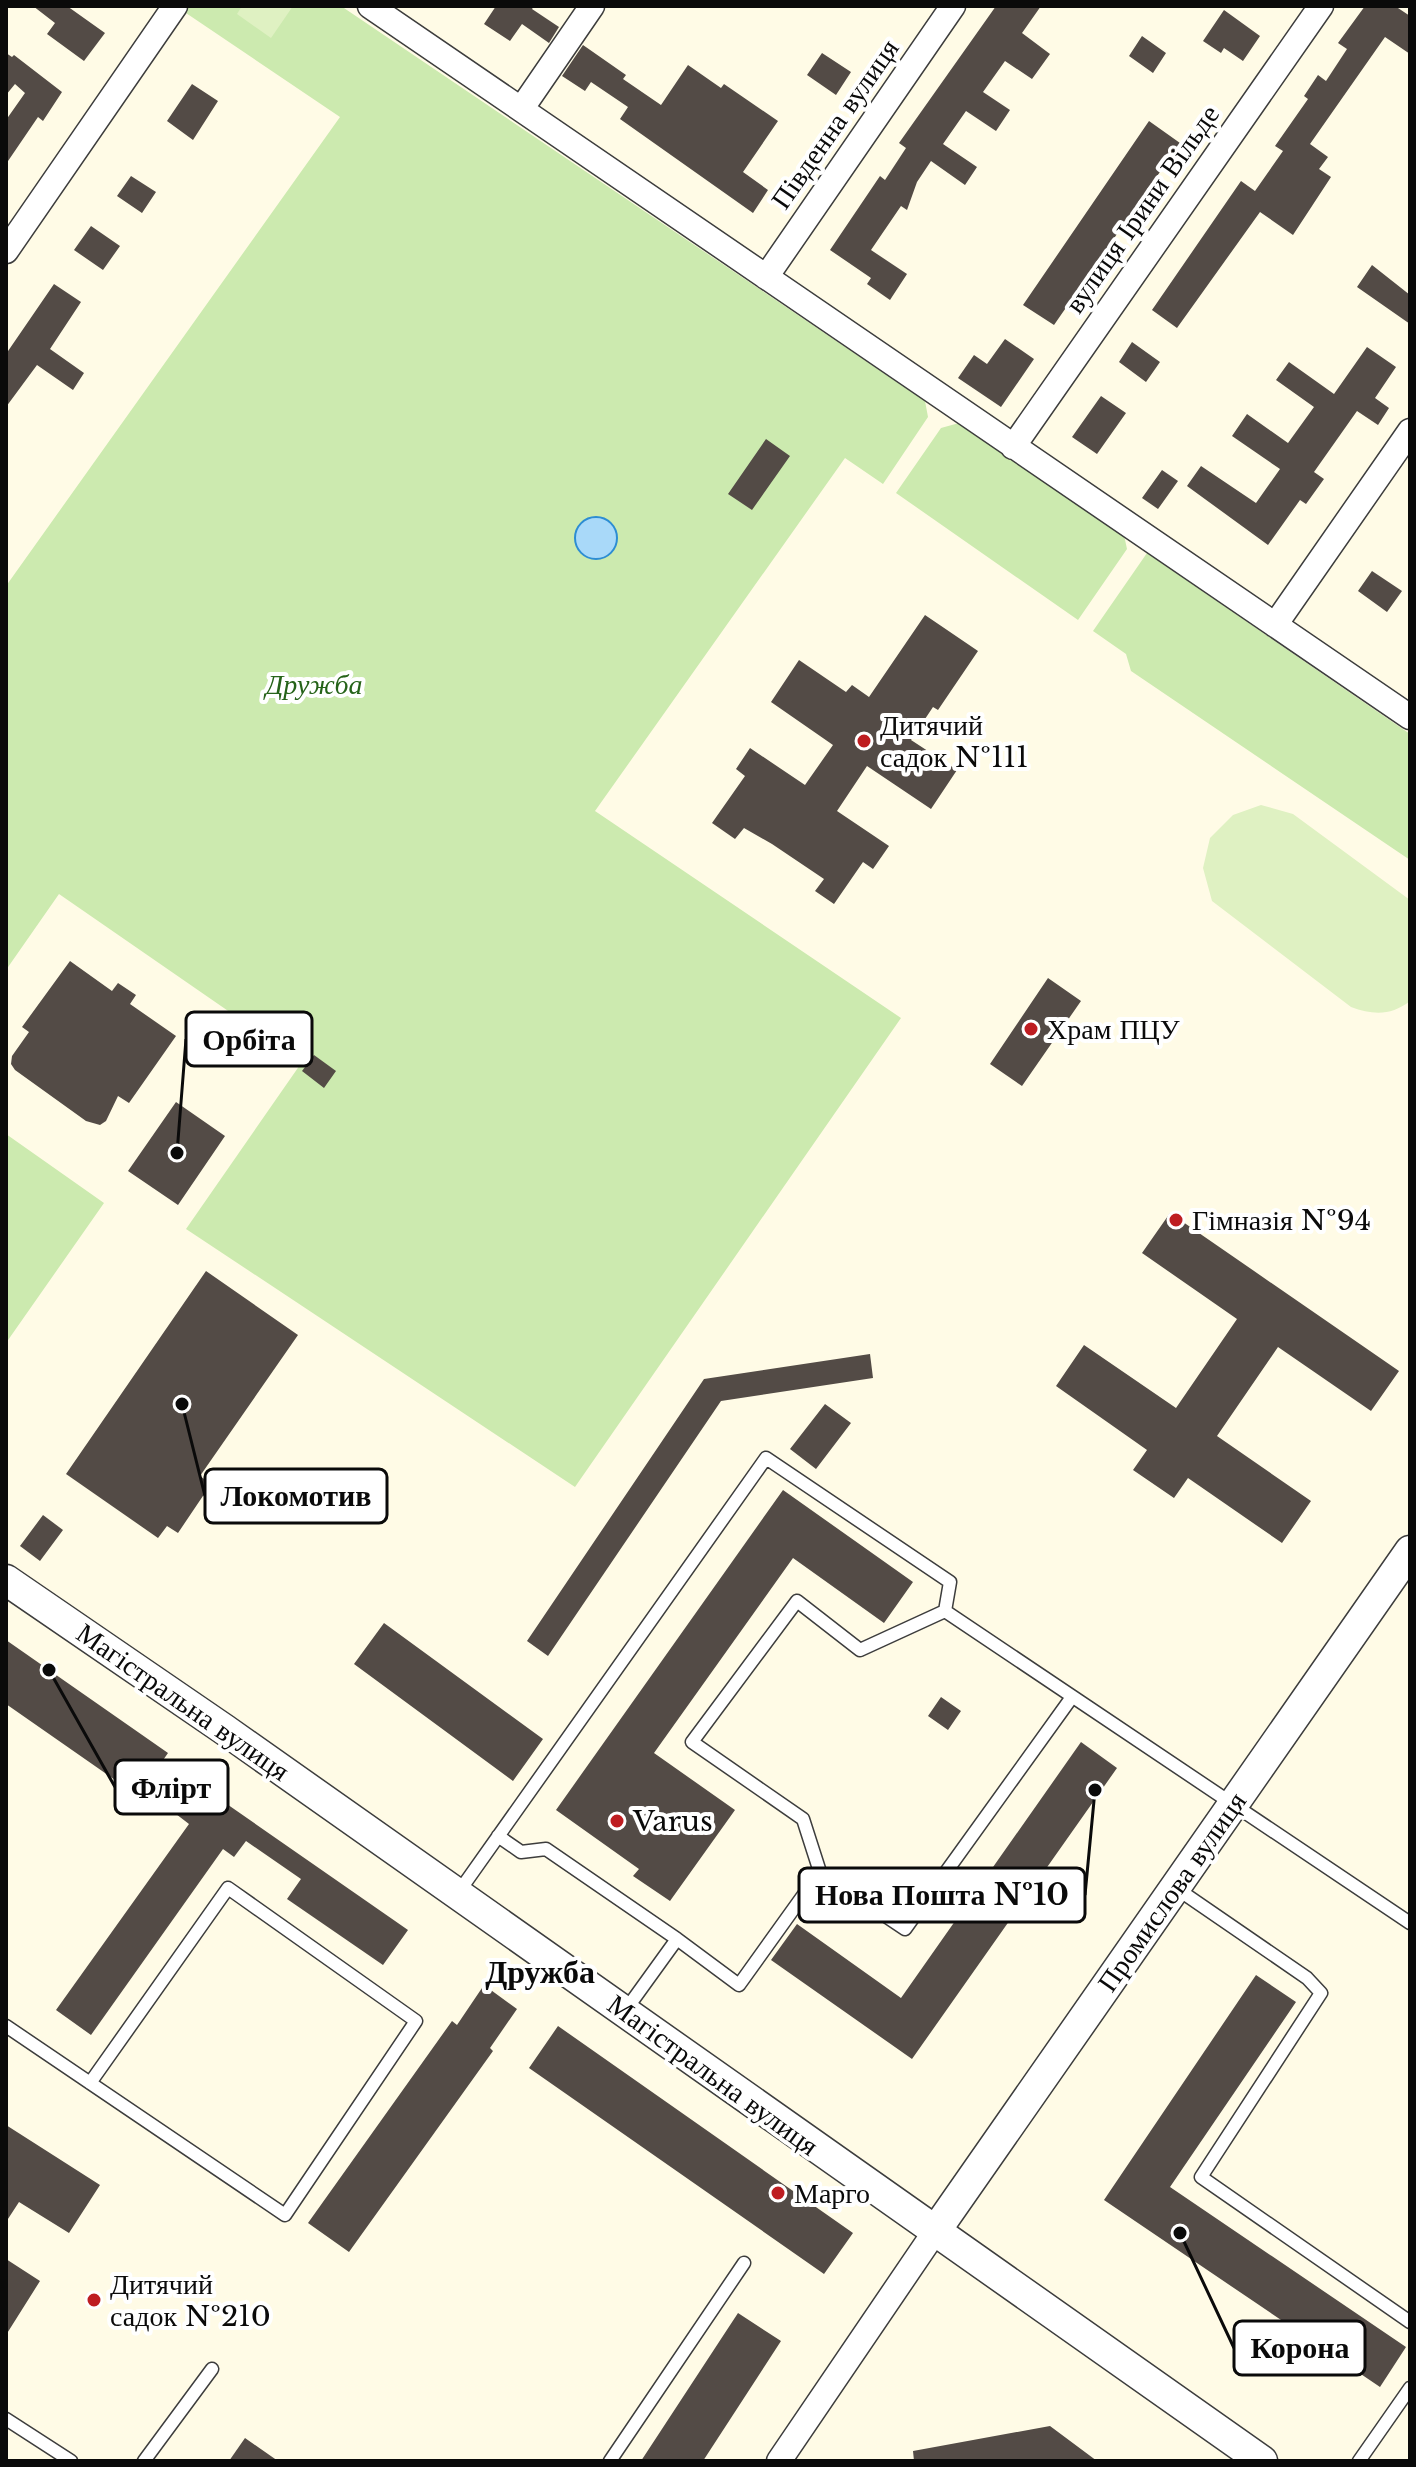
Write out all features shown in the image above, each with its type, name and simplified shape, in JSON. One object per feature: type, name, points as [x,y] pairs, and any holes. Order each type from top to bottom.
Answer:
[{"type":"street","points":[[6,251],[175,6]]},
{"type":"street","points":[[370,6],[1410,717]]},
{"type":"street","points":[[522,108],[592,6]]},
{"type":"street","name":"Південна вулиця","points":[[766,277],[953,6]]},
{"type":"street","name":"вулиця Ірини Вільде","points":[[1013,447],[1321,6]]},
{"type":"street","points":[[1275,625],[1410,431]]},
{"type":"street","name":"Промислова вулиця","points":[[934,2233],[1410,1551]]},
{"type":"street","name":"Магістральна вулиця","points":[[6,1580],[625,2011],[934,2233],[1262,2461]]},
{"type":"street","points":[[779,2461],[934,2233]]},
{"type":"lane","points":[[457,1894],[766,1458],[950,1582],[945,1611]]},
{"type":"lane","points":[[945,1611],[860,1650],[797,1601],[692,1742],[803,1819],[820,1872],[905,1929],[1072,1697]]},
{"type":"lane","points":[[945,1611],[1410,1923]]},
{"type":"lane","points":[[498,1836],[521,1852],[546,1849],[739,1985],[820,1872]]},
{"type":"lane","points":[[6,2026],[90,2083],[285,2215],[416,2021],[228,1888],[90,2083]]},
{"type":"lane","points":[[1176,1888],[1307,1978],[1321,1993],[1201,2177],[1410,2322]]},
{"type":"lane","points":[[625,2011],[677,1939]]},
{"type":"lane","points":[[610,2461],[744,2263]]},
{"type":"lane","points":[[144,2461],[212,2369]]},
{"type":"lane","points":[[1359,2461],[1410,2388]]},
{"type":"lane","points":[[6,2419],[71,2461]]},
{"type":"green space","name":"Дружба","points":[[186,6],[341,6],[925,401],[928,417],[883,484],[845,458],[595,811],[901,1018],[575,1487],[186,1229],[302,1062],[59,894],[6,970],[6,586],[340,117],[183,11]]},
{"type":"green space","points":[[242,6],[293,6],[271,38],[237,14]]},
{"type":"green space","points":[[959,423],[1124,535],[1127,549],[1078,620],[896,493],[941,428]]},
{"type":"green space","points":[[1147,553],[1410,734],[1410,860],[1131,671],[1126,654],[1093,631]]},
{"type":"green space","points":[[1261,805],[1293,814],[1410,900],[1410,1001],[1382,1013],[1351,1007],[1212,901],[1203,868],[1210,838],[1233,815]]},
{"type":"green space","points":[[6,1134],[104,1203],[6,1343]]},
{"type":"water","points":[[596,517],[611,523],[617,538],[611,553],[596,559],[581,553],[575,538],[581,523]]},
{"type":"building","points":[[33,6],[67,6],[105,33],[84,61],[47,34],[55,23]]},
{"type":"building","points":[[496,6],[534,6],[532,9],[559,27],[549,43],[522,24],[510,41],[484,24]]},
{"type":"building","points":[[996,6],[1041,6],[1022,33],[1050,54],[1032,79],[1005,61],[983,92],[1010,110],[996,131],[966,111],[943,144],[977,167],[965,185],[931,161],[917,182],[907,210],[901,206],[871,250],[907,274],[890,300],[867,284],[871,278],[830,250],[880,176],[885,180],[906,148],[899,143]]},
{"type":"building","points":[[1365,6],[1395,6],[1410,16],[1410,54],[1385,37],[1310,144],[1328,157],[1319,169],[1331,177],[1293,235],[1260,212],[1177,328],[1152,310],[1241,181],[1255,191],[1283,151],[1275,146],[1308,99],[1304,96],[1318,75],[1326,81],[1347,49],[1338,43]]},
{"type":"building","points":[[1224,10],[1260,36],[1243,61],[1224,48],[1221,53],[1203,41]]},
{"type":"building","points":[[1142,36],[1166,53],[1153,73],[1129,56]]},
{"type":"building","points":[[583,45],[626,75],[623,79],[661,105],[688,65],[721,88],[724,84],[778,121],[743,172],[768,190],[753,213],[620,119],[628,107],[591,82],[585,91],[562,76]]},
{"type":"building","points":[[6,53],[12,57],[14,55],[62,92],[43,121],[38,117],[6,164],[6,120],[25,93],[15,84],[6,95]]},
{"type":"building","points":[[822,53],[851,72],[836,95],[807,75]]},
{"type":"building","points":[[192,84],[218,101],[193,140],[167,121]]},
{"type":"building","points":[[1149,121],[1180,143],[1054,325],[1023,305]]},
{"type":"building","points":[[131,176],[156,192],[142,213],[117,196]]},
{"type":"building","points":[[91,226],[120,246],[103,270],[74,250]]},
{"type":"building","points":[[1372,265],[1410,295],[1410,324],[1357,287]]},
{"type":"building","points":[[54,284],[81,302],[50,349],[84,373],[73,390],[37,365],[6,407],[6,354]]},
{"type":"building","points":[[1005,339],[1034,359],[1001,407],[958,378],[974,355],[987,364]]},
{"type":"building","points":[[1132,342],[1160,362],[1146,382],[1119,362]]},
{"type":"building","points":[[1367,347],[1396,367],[1375,398],[1389,408],[1378,425],[1357,411],[1314,472],[1324,479],[1306,504],[1300,500],[1268,545],[1187,486],[1201,466],[1256,503],[1280,469],[1232,436],[1247,414],[1288,443],[1314,407],[1276,380],[1289,362],[1334,394]]},
{"type":"building","points":[[1101,396],[1126,413],[1097,454],[1072,437]]},
{"type":"building","points":[[766,439],[790,456],[752,510],[728,494]]},
{"type":"building","points":[[1162,470],[1178,481],[1158,509],[1142,498]]},
{"type":"building","points":[[1372,571],[1402,591],[1387,612],[1358,591]]},
{"type":"building","points":[[925,615],[978,651],[938,710],[933,707],[911,740],[957,770],[931,809],[867,766],[837,811],[889,846],[873,869],[863,862],[834,904],[815,891],[824,879],[772,844],[744,828],[735,839],[712,823],[745,776],[736,769],[750,748],[805,785],[833,745],[771,702],[799,660],[846,692],[852,685],[869,697]]},
{"type":"building","points":[[70,961],[112,991],[118,983],[136,995],[130,1004],[176,1036],[129,1103],[118,1096],[106,1121],[100,1125],[86,1121],[11,1064],[12,1056],[29,1032],[22,1027]]},
{"type":"building","points":[[1048,978],[1081,1001],[1022,1086],[990,1064]]},
{"type":"building","points":[[314,1055],[336,1071],[324,1088],[302,1071]]},
{"type":"building","points":[[176,1102],[225,1136],[178,1205],[128,1171]]},
{"type":"building","points":[[1170,1213],[1399,1371],[1371,1411],[1278,1347],[1217,1436],[1311,1501],[1282,1543],[1188,1478],[1174,1498],[1133,1470],[1147,1450],[1056,1386],[1084,1345],[1176,1408],[1237,1319],[1142,1253]]},
{"type":"building","points":[[206,1271],[298,1335],[200,1476],[211,1484],[178,1533],[167,1526],[158,1538],[66,1474]]},
{"type":"building","points":[[870,1354],[873,1378],[721,1401],[548,1656],[527,1641],[704,1379]]},
{"type":"building","points":[[825,1404],[851,1423],[816,1469],[790,1449]]},
{"type":"building","points":[[783,1490],[913,1582],[884,1623],[793,1558],[654,1753],[735,1810],[670,1901],[633,1876],[639,1869],[556,1810]]},
{"type":"building","points":[[43,1515],[63,1530],[40,1561],[20,1546]]},
{"type":"building","points":[[384,1623],[543,1739],[513,1781],[354,1664]]},
{"type":"building","points":[[6,1640],[168,1753],[138,1796],[6,1704]]},
{"type":"building","points":[[941,1697],[961,1711],[948,1730],[928,1716]]},
{"type":"building","points":[[1081,1742],[1117,1768],[912,2059],[771,1960],[797,1924],[901,1998]]},
{"type":"building","points":[[198,1784],[408,1930],[383,1965],[287,1899],[301,1879],[246,1841],[234,1857],[223,1849],[91,2035],[56,2010],[189,1824],[176,1814]]},
{"type":"building","points":[[1256,1975],[1296,2002],[1170,2187],[1406,2347],[1380,2387],[1104,2200]]},
{"type":"building","points":[[484,1985],[517,2009],[490,2048],[493,2051],[349,2252],[308,2223],[452,2021],[457,2025]]},
{"type":"building","points":[[558,2026],[853,2233],[824,2274],[529,2068]]},
{"type":"building","points":[[6,2125],[100,2185],[69,2233],[19,2202],[6,2222]]},
{"type":"building","points":[[6,2259],[40,2281],[6,2335]]},
{"type":"building","points":[[738,2313],[781,2341],[703,2461],[641,2461]]},
{"type":"building","points":[[1050,2426],[1097,2461],[914,2461],[913,2451]]},
{"type":"building","points":[[245,2438],[278,2461],[229,2461]]},
{"type":"place","name":"Дитячий садок №111","points":[[864,741]]},
{"type":"place","name":"Храм ПЦУ","points":[[1031,1029]]},
{"type":"place","name":"Орбіта","points":[[177,1153]]},
{"type":"place","name":"Гімназія №94","points":[[1176,1220]]},
{"type":"place","name":"Локомотив","points":[[182,1404]]},
{"type":"place","name":"Флірт","points":[[49,1670]]},
{"type":"place","name":"Нова Пошта №10","points":[[1095,1790]]},
{"type":"place","name":"Varus","points":[[617,1821]]},
{"type":"place","name":"Марго","points":[[778,2193]]},
{"type":"place","name":"Корона","points":[[1180,2233]]},
{"type":"place","name":"Дитячий садок №210","points":[[94,2300]]},
{"type":"district","name":"Дружба","points":[[540,1972]]}]
